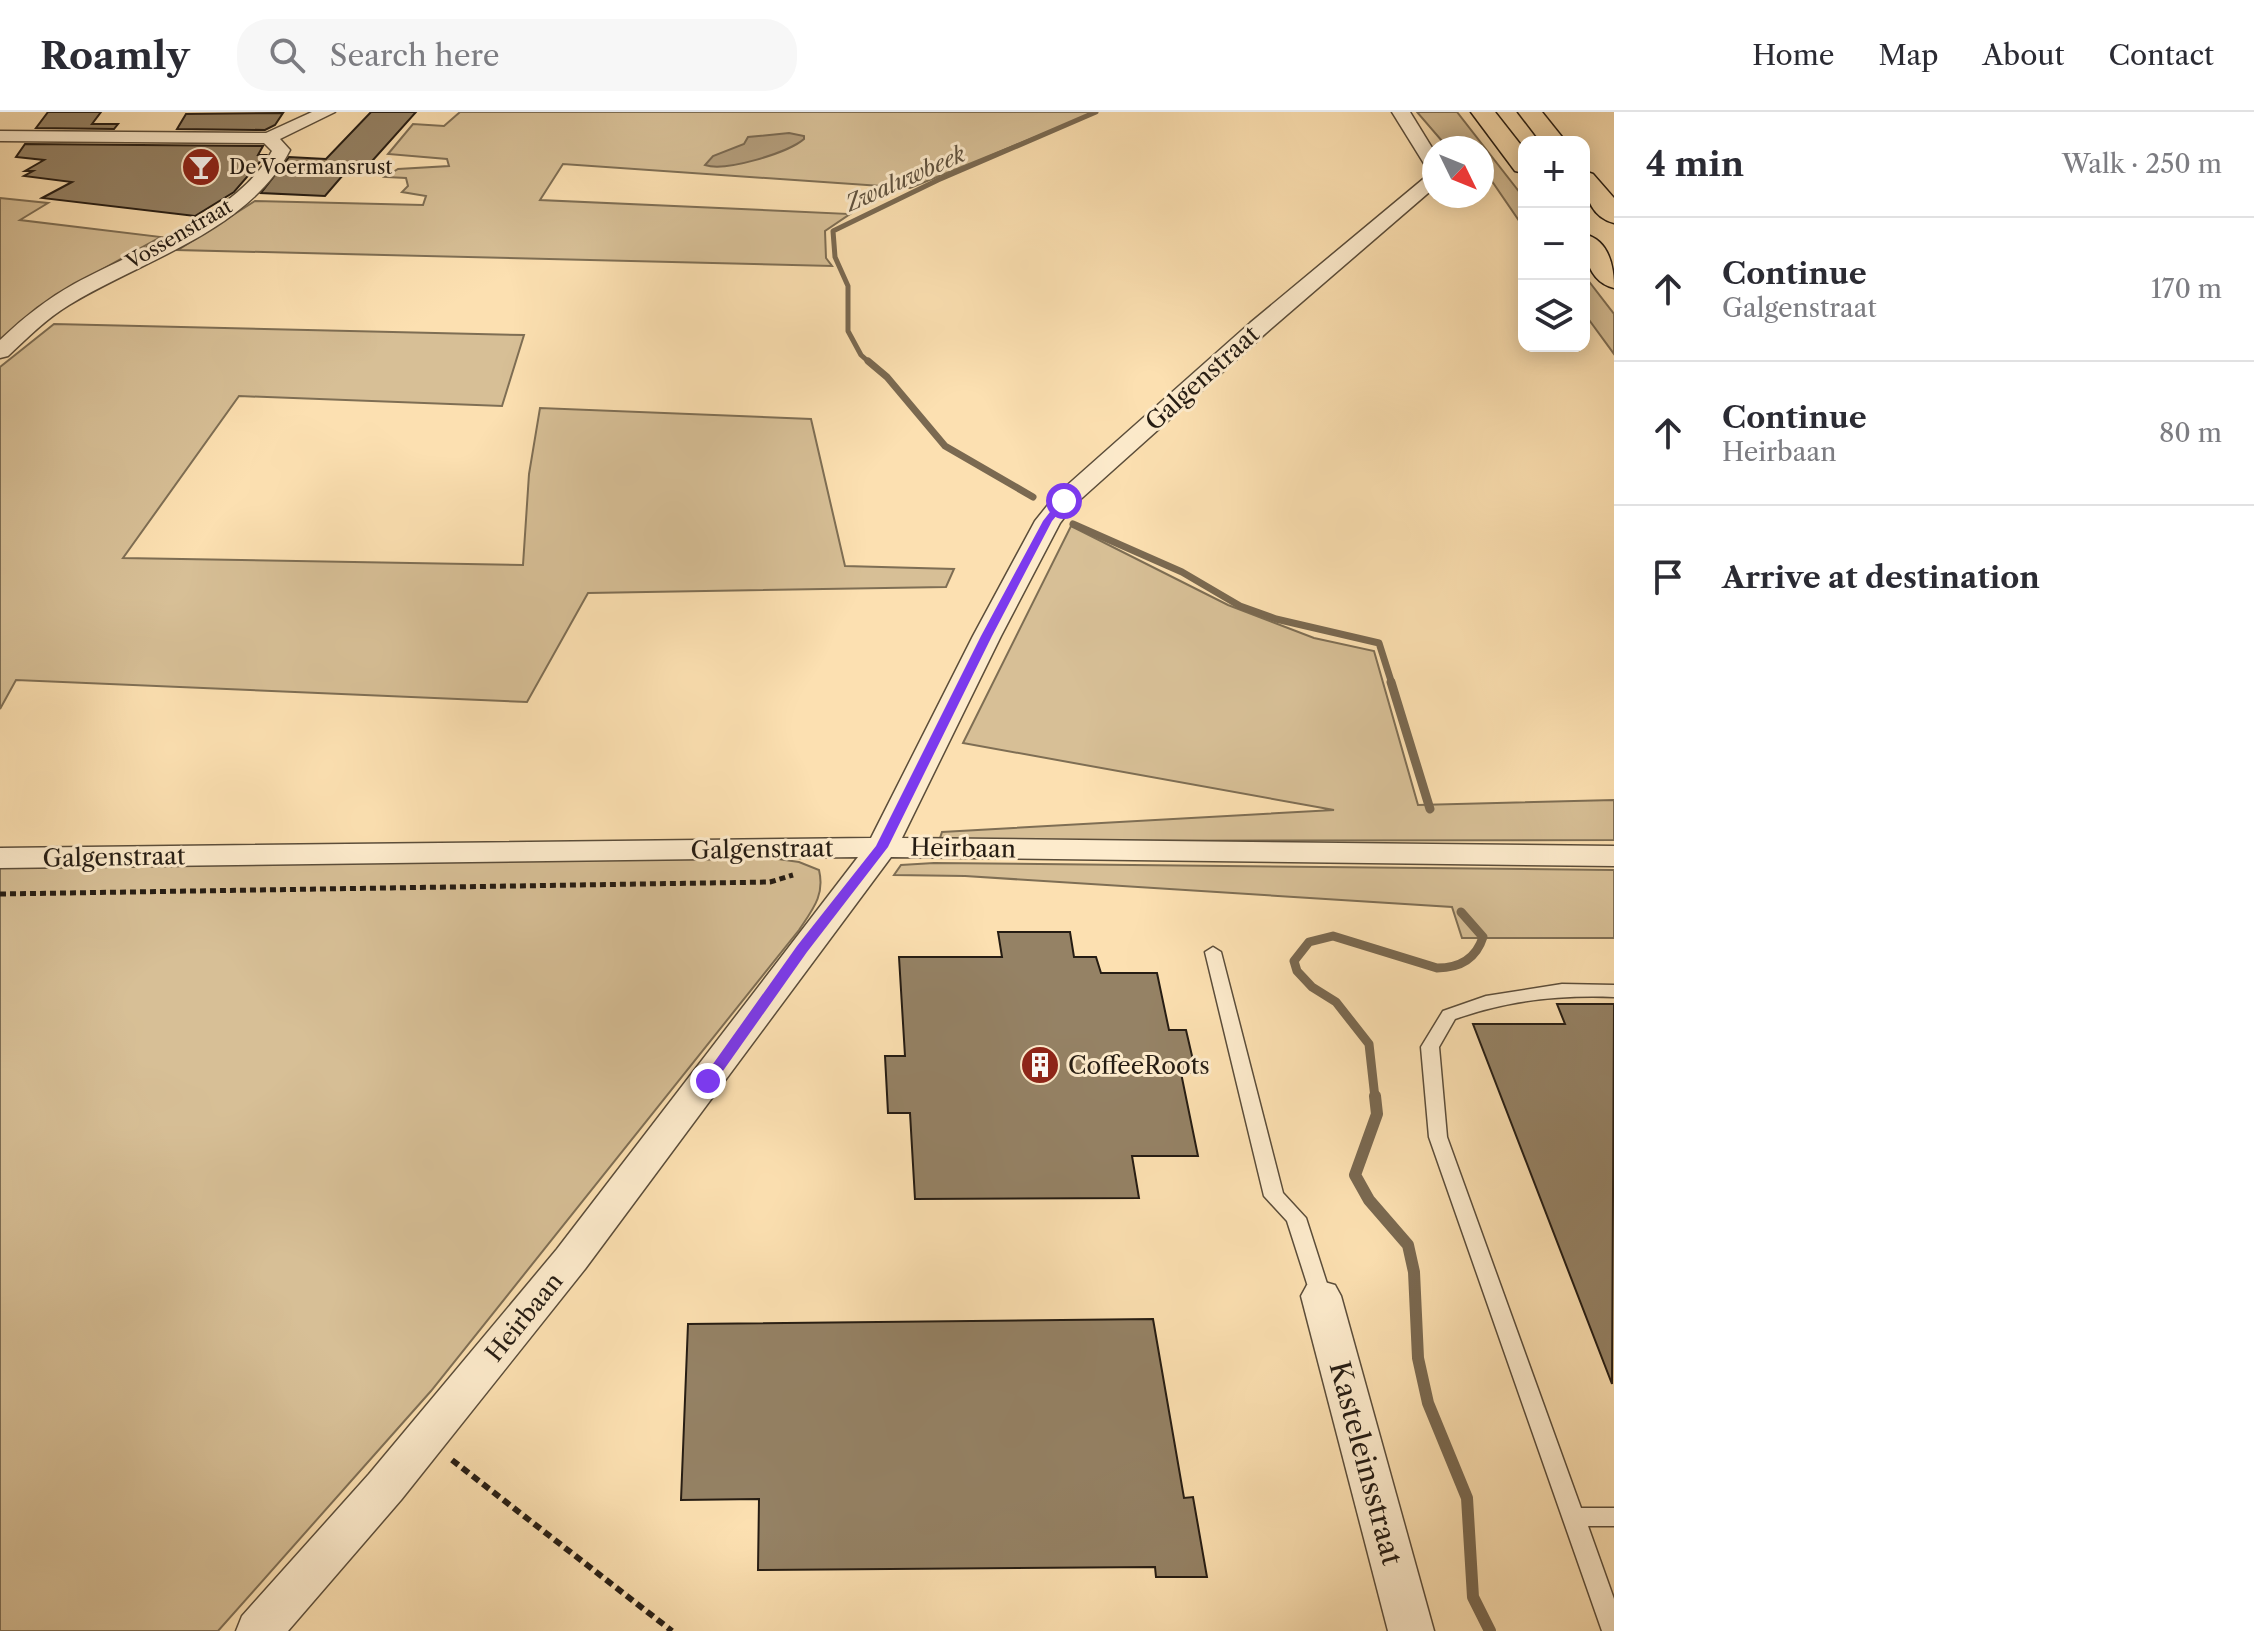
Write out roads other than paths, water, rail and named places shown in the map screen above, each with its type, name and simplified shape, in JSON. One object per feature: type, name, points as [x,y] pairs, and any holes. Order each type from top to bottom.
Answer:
[{"type":"highway","points":[[1483,112],[1518,158]]},
{"type":"highway","points":[[1530,112],[1549,136]]},
{"type":"highway","points":[[1590,186],[1614,215]]},
{"type":"highway","points":[[1590,250],[1614,280]]},
{"type":"street","points":[[0,136],[269,138],[326,112]]},
{"type":"street","points":[[1401,112],[1422,146]]},
{"type":"street","name":"Vossenstraat","points":[[0,351],[57,303],[220,213],[249,192],[279,162],[281,150],[269,138]]},
{"type":"street","name":"Galgenstraat","points":[[0,858],[882,847],[987,636],[1048,521],[1064,501],[1258,328],[1422,189]]},
{"type":"street","name":"Heirbaan","points":[[259,1631],[425,1439],[617,1200],[708,1081],[802,949],[882,847],[1614,856]]},
{"type":"street","name":"Kasteleinsstraat","points":[[1321,1296],[1411,1631]]},
{"type":"lane","points":[[1213,952],[1274,1196],[1296,1218],[1321,1296]]},
{"type":"lane","points":[[1614,991],[1562,990],[1486,1002],[1449,1015],[1430,1047],[1438,1137],[1614,1631]]},
{"type":"lane","points":[[1573,1517],[1614,1517]]},
{"type":"waterway","name":"Zwaluwbeek","points":[[870,363],[861,355],[848,331],[848,286],[835,257],[833,231],[938,180],[1096,112]]},
{"type":"waterway","name":"Zwaluwbeek","points":[[868,361],[887,377],[945,446],[1033,497]]},
{"type":"waterway","name":"Zwaluwbeek","points":[[1073,524],[1182,572],[1240,606],[1276,619],[1379,643],[1392,684]]},
{"type":"waterway","name":"Zwaluwbeek","points":[[1391,682],[1430,809]]},
{"type":"waterway","name":"Zwaluwbeek","points":[[1375,1098],[1369,1044],[1336,1002],[1312,987],[1297,971],[1294,961],[1309,942],[1333,936],[1437,968],[1452,966],[1466,961],[1483,937],[1461,912]]},
{"type":"waterway","name":"Zwaluwbeek","points":[[1375,1096],[1377,1114],[1355,1175],[1369,1200],[1408,1245],[1414,1272],[1418,1358],[1428,1403],[1467,1498],[1473,1597],[1490,1631]]},
{"type":"place","name":"De Voermansrust","points":[[201,167]]},
{"type":"place","name":"CoffeeRoots","points":[[1040,1065]]}]
